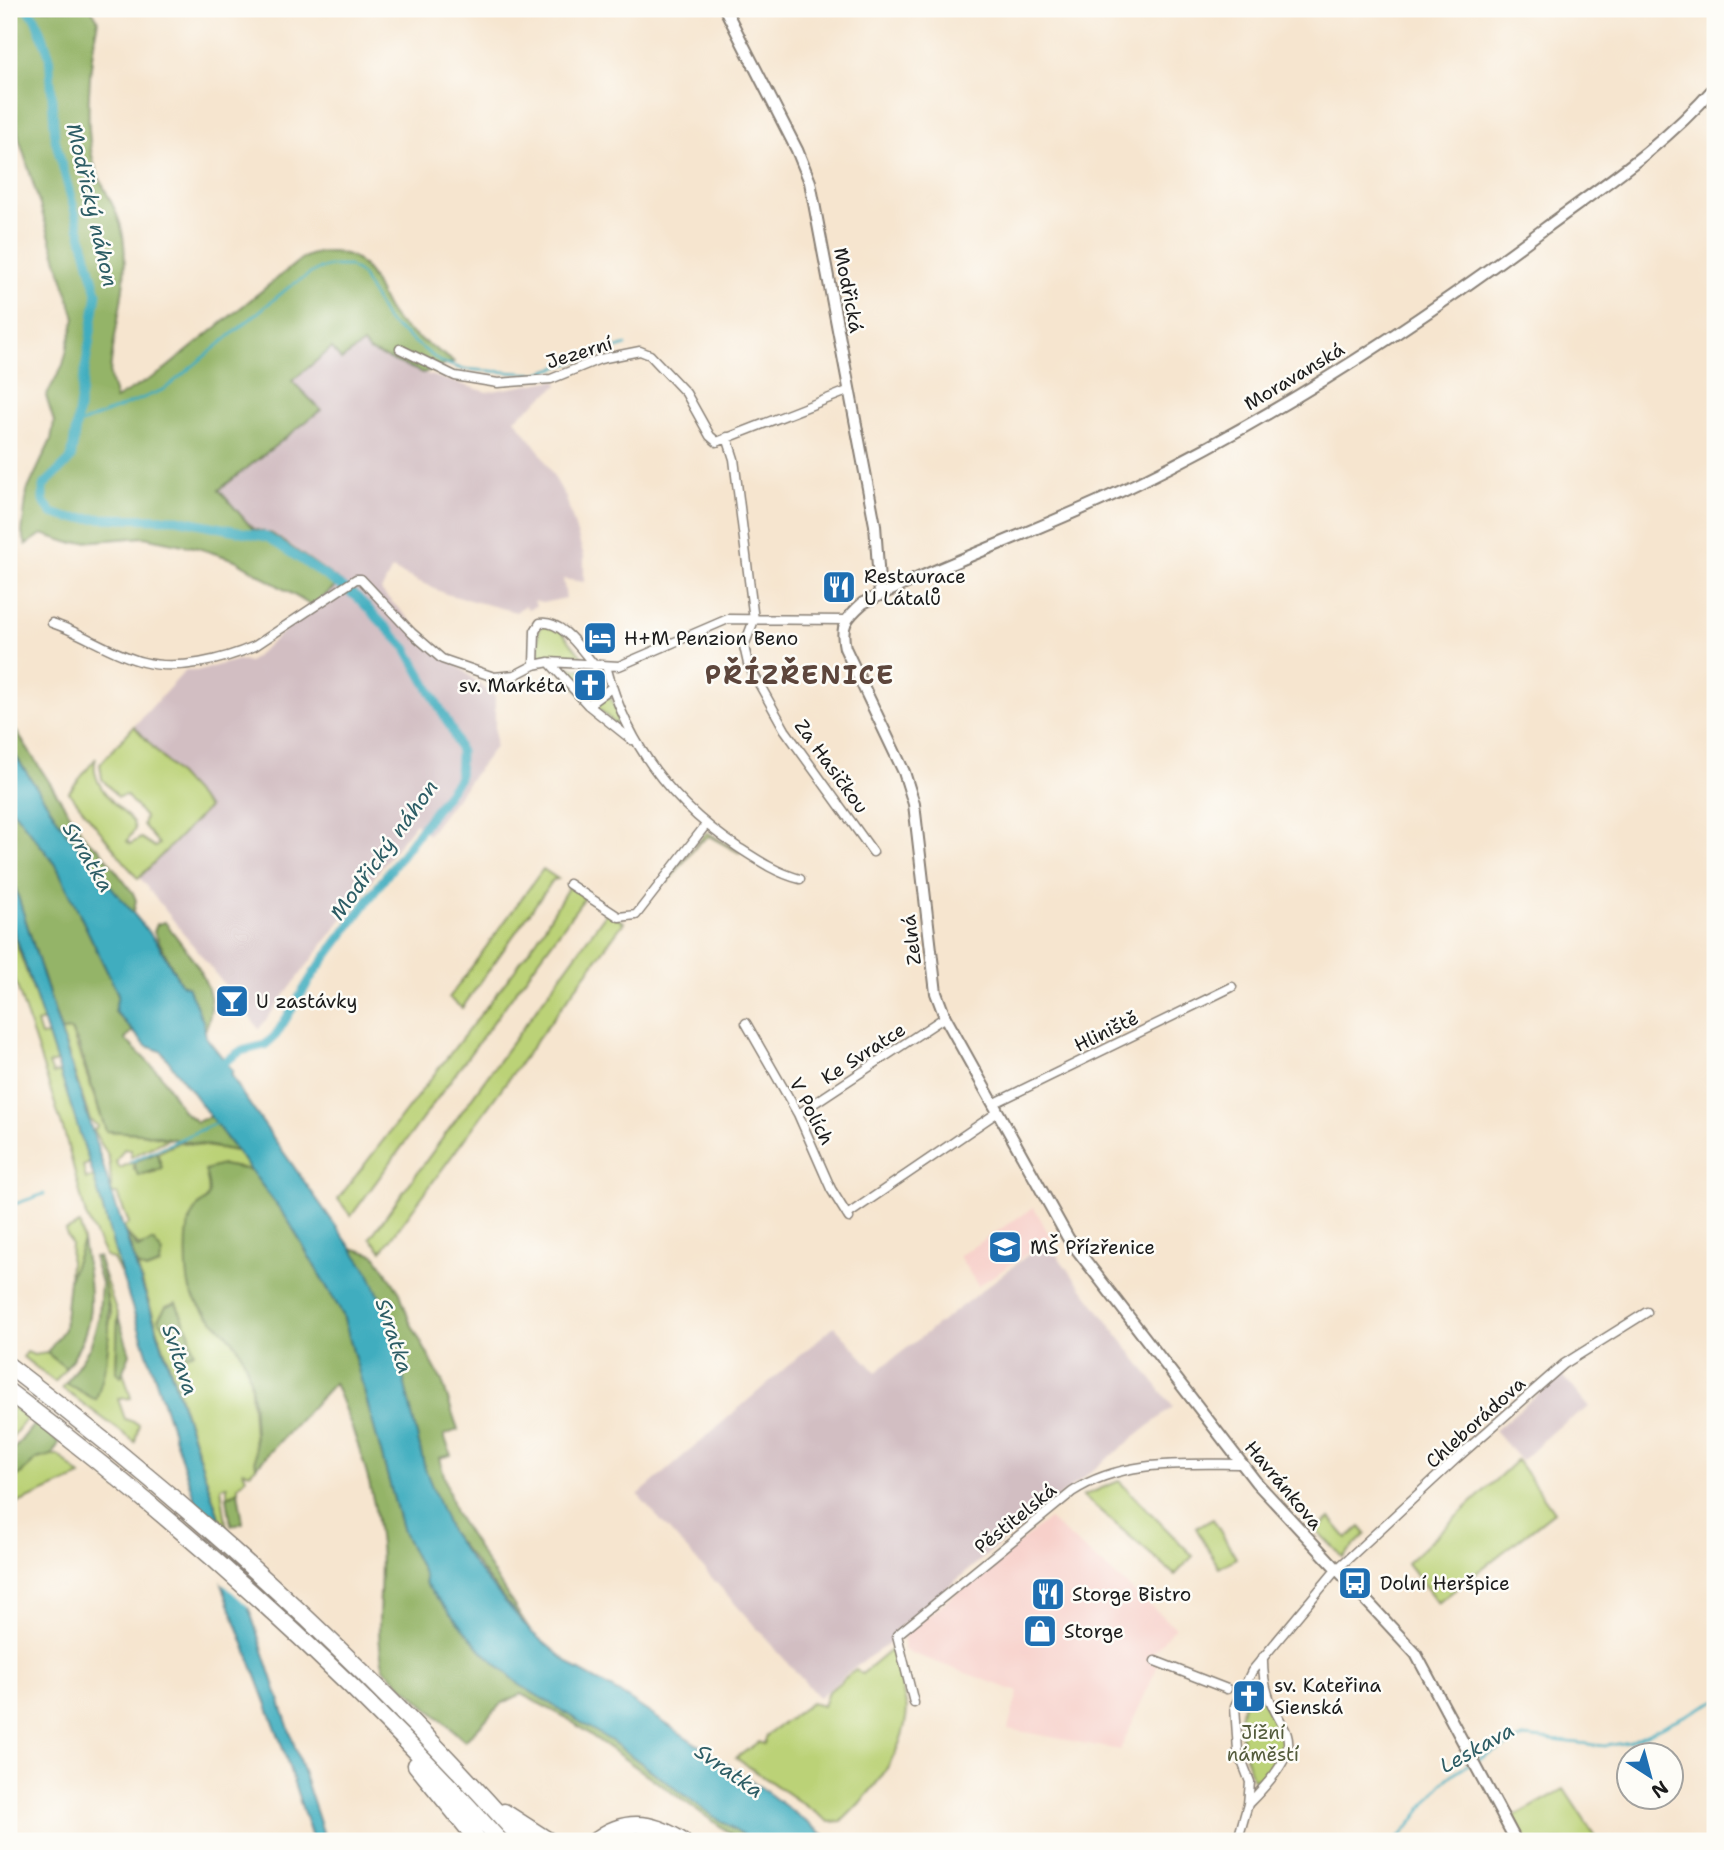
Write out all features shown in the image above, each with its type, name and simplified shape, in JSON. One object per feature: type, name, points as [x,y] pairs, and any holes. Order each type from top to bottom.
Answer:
[{"type":"highway","points":[[9,1366],[175,1501],[257,1573],[368,1678],[523,1841]]},
{"type":"highway","points":[[9,1392],[114,1471],[183,1531],[359,1695],[500,1841]]},
{"type":"highway","points":[[359,1695],[478,1841]]},
{"type":"highway","points":[[485,1799],[549,1841]]},
{"type":"highway","points":[[595,1841],[616,1828],[640,1824],[658,1827],[682,1841]]},
{"type":"street","name":"Modřická","points":[[725,9],[797,149],[810,182],[875,526],[880,595]]},
{"type":"street","name":"Moravanská","points":[[845,620],[863,603],[880,595],[1134,485],[1207,447],[1382,344],[1452,297],[1659,144],[1715,87]]},
{"type":"street","name":"Jezerní","points":[[400,349],[455,376],[498,383],[551,379],[600,359],[640,351],[650,355],[686,393],[710,436],[717,442],[727,437]]},
{"type":"street","points":[[754,620],[734,459],[727,437],[850,390]]},
{"type":"street","points":[[52,623],[143,662],[178,665],[247,650],[348,582],[361,579],[411,633],[442,659],[494,677],[515,675],[534,665],[549,662],[619,666],[724,620],[845,620]]},
{"type":"street","name":"Za Hasičkou","points":[[754,620],[744,646],[748,664],[785,730],[873,852]]},
{"type":"street","name":"Zelná","points":[[845,620],[842,635],[845,648],[904,772],[914,804],[931,964],[945,1017],[1068,1238]]},
{"type":"street","points":[[534,665],[536,631],[540,623],[549,622],[562,629],[595,666]]},
{"type":"street","points":[[549,662],[588,705],[634,742]]},
{"type":"street","points":[[606,666],[611,688],[634,742],[657,775],[705,826],[772,869],[800,879]]},
{"type":"street","points":[[588,705],[611,688]]},
{"type":"street","points":[[569,884],[619,917],[636,915],[705,826]]},
{"type":"street","name":"Hliniště","points":[[995,1108],[1232,987]]},
{"type":"street","name":"Ke Svratce","points":[[798,1114],[945,1017]]},
{"type":"street","name":"V Polích","points":[[746,1023],[798,1114],[831,1189],[848,1216],[995,1108]]},
{"type":"street","name":"Havránkova","points":[[1068,1238],[1242,1464],[1335,1571],[1416,1654],[1516,1841]]},
{"type":"street","name":"Chleborádova","points":[[1234,1692],[1335,1571],[1564,1364],[1647,1312]]},
{"type":"street","name":"Pěstitelská","points":[[914,1703],[897,1635],[1072,1492],[1101,1477],[1138,1468],[1242,1464]]},
{"type":"street","points":[[1248,1804],[1273,1779],[1291,1746],[1289,1734],[1266,1697],[1263,1657]]},
{"type":"street","points":[[1155,1661],[1234,1692],[1238,1751],[1250,1782],[1248,1804],[1241,1825],[1242,1841]]},
{"type":"shaded area","points":[[363,343],[369,351],[423,373],[487,392],[556,380],[558,385],[515,419],[540,452],[566,498],[584,556],[584,582],[563,579],[566,598],[542,603],[534,601],[536,606],[528,609],[525,605],[516,612],[446,594],[392,569],[381,591],[414,624],[408,624],[495,697],[495,747],[428,835],[415,823],[259,1029],[140,878],[207,808],[134,726],[186,670],[196,671],[238,660],[249,662],[340,582],[272,534],[253,529],[219,490],[321,410],[291,381],[333,348]]},
{"type":"shaded area","name":"MŠ Přízřenice","points":[[1034,1207],[1051,1238],[978,1286],[959,1256]]},
{"type":"shaded area","points":[[1046,1241],[1173,1407],[1008,1537],[893,1633],[893,1641],[857,1665],[819,1698],[638,1495],[834,1326],[876,1372]]},
{"type":"shaded area","points":[[1562,1374],[1589,1407],[1553,1431],[1521,1461],[1494,1431]]},
{"type":"shaded area","name":"Storge","points":[[1049,1519],[1175,1627],[1147,1660],[1158,1665],[1120,1750],[1008,1729],[1018,1692],[903,1650],[904,1635]]},
{"type":"green space","points":[[9,9],[91,9],[98,20],[90,74],[89,133],[95,167],[122,231],[125,267],[110,374],[115,399],[160,373],[301,259],[320,253],[348,255],[359,261],[374,280],[391,314],[400,324],[454,362],[423,373],[369,351],[363,344],[341,360],[332,348],[292,381],[321,410],[219,490],[253,529],[272,534],[341,582],[312,606],[235,560],[198,548],[144,537],[70,543],[42,534],[26,545],[22,533],[27,491],[51,440],[54,422],[46,396],[63,365],[75,318],[19,138],[9,81]]},
{"type":"green space","points":[[543,625],[562,632],[583,658],[540,659],[538,632]]},
{"type":"green space","points":[[557,666],[602,672],[606,686],[590,699],[585,699]]},
{"type":"green space","points":[[609,694],[620,719],[615,724],[596,706],[598,700]]},
{"type":"green space","points":[[9,720],[86,839],[99,849],[133,893],[136,900],[133,916],[66,832],[9,746]]},
{"type":"green space","points":[[134,726],[208,808],[138,879],[69,792],[96,758],[96,777],[100,785],[133,822],[135,829],[127,841],[130,844],[141,838],[155,847],[159,844],[143,825],[145,817],[126,795],[118,797],[102,779],[100,764]]},
{"type":"green space","points":[[9,805],[56,865],[118,994],[115,1012],[133,1031],[125,1039],[161,1075],[183,1111],[197,1122],[210,1116],[236,1151],[142,1133],[106,1131],[78,1043],[71,1030],[61,1031],[9,868]]},
{"type":"green space","points":[[707,832],[740,853],[709,836],[698,844],[668,882],[666,879]]},
{"type":"green space","points":[[543,869],[558,879],[553,880],[462,1008],[449,998]]},
{"type":"green space","points":[[569,886],[585,897],[351,1216],[338,1199],[538,938]]},
{"type":"green space","points":[[607,912],[624,922],[382,1251],[370,1238]]},
{"type":"green space","points":[[165,922],[194,960],[205,982],[211,1007],[205,1031],[188,987],[181,984],[154,932],[157,924]]},
{"type":"green space","points":[[9,923],[44,1021],[37,1023],[41,1036],[48,1035],[57,1062],[49,1064],[53,1074],[60,1072],[90,1163],[83,1166],[86,1179],[94,1177],[122,1276],[113,1259],[106,1257],[86,1216],[65,1135],[9,961]]},
{"type":"green space","points":[[71,1030],[106,1131],[142,1133],[168,1139],[131,1157],[131,1150],[124,1149],[116,1162],[120,1168],[133,1162],[134,1170],[151,1174],[162,1168],[157,1153],[179,1142],[236,1151],[251,1170],[222,1165],[207,1202],[190,1220],[187,1257],[190,1291],[240,1349],[250,1377],[256,1467],[250,1473],[243,1471],[246,1478],[238,1486],[238,1491],[227,1497],[227,1486],[221,1487],[227,1531],[222,1526],[137,1266],[146,1270],[159,1265],[126,1233],[124,1227],[129,1223],[117,1194],[112,1194],[108,1156],[94,1130],[98,1126],[90,1120],[61,1031]]},
{"type":"green space","points":[[157,1153],[162,1168],[138,1176],[133,1162]]},
{"type":"green space","points":[[222,1165],[251,1170],[288,1220],[343,1315],[403,1532],[424,1575],[426,1585],[626,1751],[710,1813],[754,1841],[741,1841],[565,1717],[521,1694],[501,1704],[465,1741],[384,1669],[379,1638],[381,1560],[374,1503],[350,1422],[334,1383],[256,1467],[254,1408],[246,1364],[235,1343],[206,1314],[190,1289],[187,1235],[190,1220],[198,1206],[208,1197],[205,1170]]},
{"type":"green space","points":[[80,1224],[83,1241],[69,1280],[71,1244],[65,1231]]},
{"type":"green space","points":[[126,1233],[138,1248],[153,1241],[163,1253],[159,1265],[146,1270],[137,1266]]},
{"type":"green space","points":[[83,1241],[90,1307],[84,1336],[66,1368],[47,1353],[64,1329],[69,1280]]},
{"type":"green space","points":[[352,1248],[375,1255],[400,1293],[409,1320],[442,1381],[458,1430],[444,1435],[451,1455],[439,1458],[455,1513],[530,1631],[450,1531],[425,1469],[389,1318]]},
{"type":"green space","points":[[93,1257],[98,1257],[103,1276],[109,1328],[106,1363],[96,1400],[66,1383],[90,1347],[99,1317],[101,1283]]},
{"type":"green space","points":[[98,1257],[118,1316],[116,1372],[121,1376],[123,1371],[131,1398],[118,1399],[125,1419],[139,1424],[135,1442],[62,1388],[66,1383],[96,1400],[111,1315]]},
{"type":"green space","points":[[176,1303],[189,1332],[194,1352],[186,1356],[158,1319],[166,1307]]},
{"type":"green space","points":[[118,1316],[130,1354],[121,1376],[116,1372]]},
{"type":"green space","points":[[27,1352],[34,1355],[47,1353],[66,1368],[55,1382],[23,1357]]},
{"type":"green space","points":[[9,1404],[27,1418],[9,1441],[11,1408]]},
{"type":"green space","points":[[35,1423],[59,1443],[52,1455],[37,1459],[9,1484],[9,1455]]},
{"type":"green space","points":[[58,1455],[81,1476],[9,1507],[9,1484],[37,1459]]},
{"type":"green space","points":[[1517,1460],[1554,1512],[1438,1603],[1407,1563]]},
{"type":"green space","points":[[1119,1481],[1193,1556],[1175,1575],[1083,1496]]},
{"type":"green space","points":[[238,1491],[243,1523],[231,1525],[227,1497]]},
{"type":"green space","points":[[1330,1518],[1347,1538],[1360,1527],[1366,1534],[1343,1557],[1316,1530]]},
{"type":"green space","points":[[1213,1519],[1236,1558],[1219,1568],[1196,1528]]},
{"type":"green space","points":[[893,1648],[907,1709],[905,1726],[894,1756],[885,1771],[842,1821],[829,1822],[736,1758],[758,1742],[764,1744],[767,1735],[811,1703],[823,1706],[828,1692],[856,1669],[862,1674]]},
{"type":"green space","name":"Jížní náměstí","points":[[1254,1676],[1259,1678],[1266,1707],[1283,1737],[1283,1748],[1279,1761],[1268,1778],[1253,1779],[1241,1739],[1240,1716]]},
{"type":"green space","points":[[1564,1789],[1598,1841],[1525,1841],[1512,1818]]},
{"type":"water","name":"Svratka","points":[[9,746],[66,832],[157,942],[181,984],[188,987],[203,1021],[206,1037],[233,1071],[231,1074],[243,1095],[369,1273],[389,1318],[425,1469],[450,1531],[474,1565],[530,1631],[576,1669],[618,1692],[752,1781],[832,1841],[754,1841],[713,1816],[613,1742],[520,1685],[482,1651],[426,1585],[424,1575],[403,1532],[343,1315],[288,1220],[161,1051],[146,1046],[115,1011],[118,994],[56,865],[9,805]]},
{"type":"water","points":[[9,868],[112,1194],[326,1841],[313,1841],[279,1737],[226,1596],[9,915]]},
{"type":"pier","points":[[194,1505],[228,1535],[252,1610],[218,1579]]},
{"type":"waterway","name":"Modřický náhon","points":[[27,9],[35,18],[49,54],[55,139],[97,293],[71,459],[43,486],[43,501],[52,513],[68,518],[177,519],[267,537],[357,597],[406,648],[451,728],[460,751],[459,778],[314,973],[276,1035],[265,1045],[241,1051],[215,1068]]},
{"type":"waterway","points":[[77,425],[165,389],[289,287],[318,269],[332,266],[349,266],[361,274],[387,321],[439,361],[462,369],[536,374],[626,345]]},
{"type":"waterway","points":[[130,1162],[216,1123]]},
{"type":"waterway","points":[[9,1206],[44,1194]]},
{"type":"waterway","name":"Leskava","points":[[1475,1761],[1525,1737],[1605,1746],[1630,1742],[1715,1701]]},
{"type":"waterway","name":"Leskava","points":[[1396,1841],[1437,1789],[1469,1764]]},
{"type":"place","name":"Restaurace U Látalů","points":[[839,587]]},
{"type":"place","name":"H+M Penzion Beno","points":[[600,638]]},
{"type":"place","name":"sv. Markéta","points":[[590,685]]},
{"type":"place","name":"U zastávky","points":[[232,1001]]},
{"type":"place","name":"MŠ Přízřenice","points":[[1005,1247]]},
{"type":"place","name":"Dolní Heršpice","points":[[1355,1583]]},
{"type":"place","name":"Storge Bistro","points":[[1048,1594]]},
{"type":"place","name":"Storge","points":[[1040,1631]]},
{"type":"place","name":"sv. Kateřina Sienská","points":[[1249,1696]]},
{"type":"district","name":"PŘÍZŘENICE","points":[[800,675]]},
{"type":"water label","name":"Svitava","points":[[180,1360]]}]
